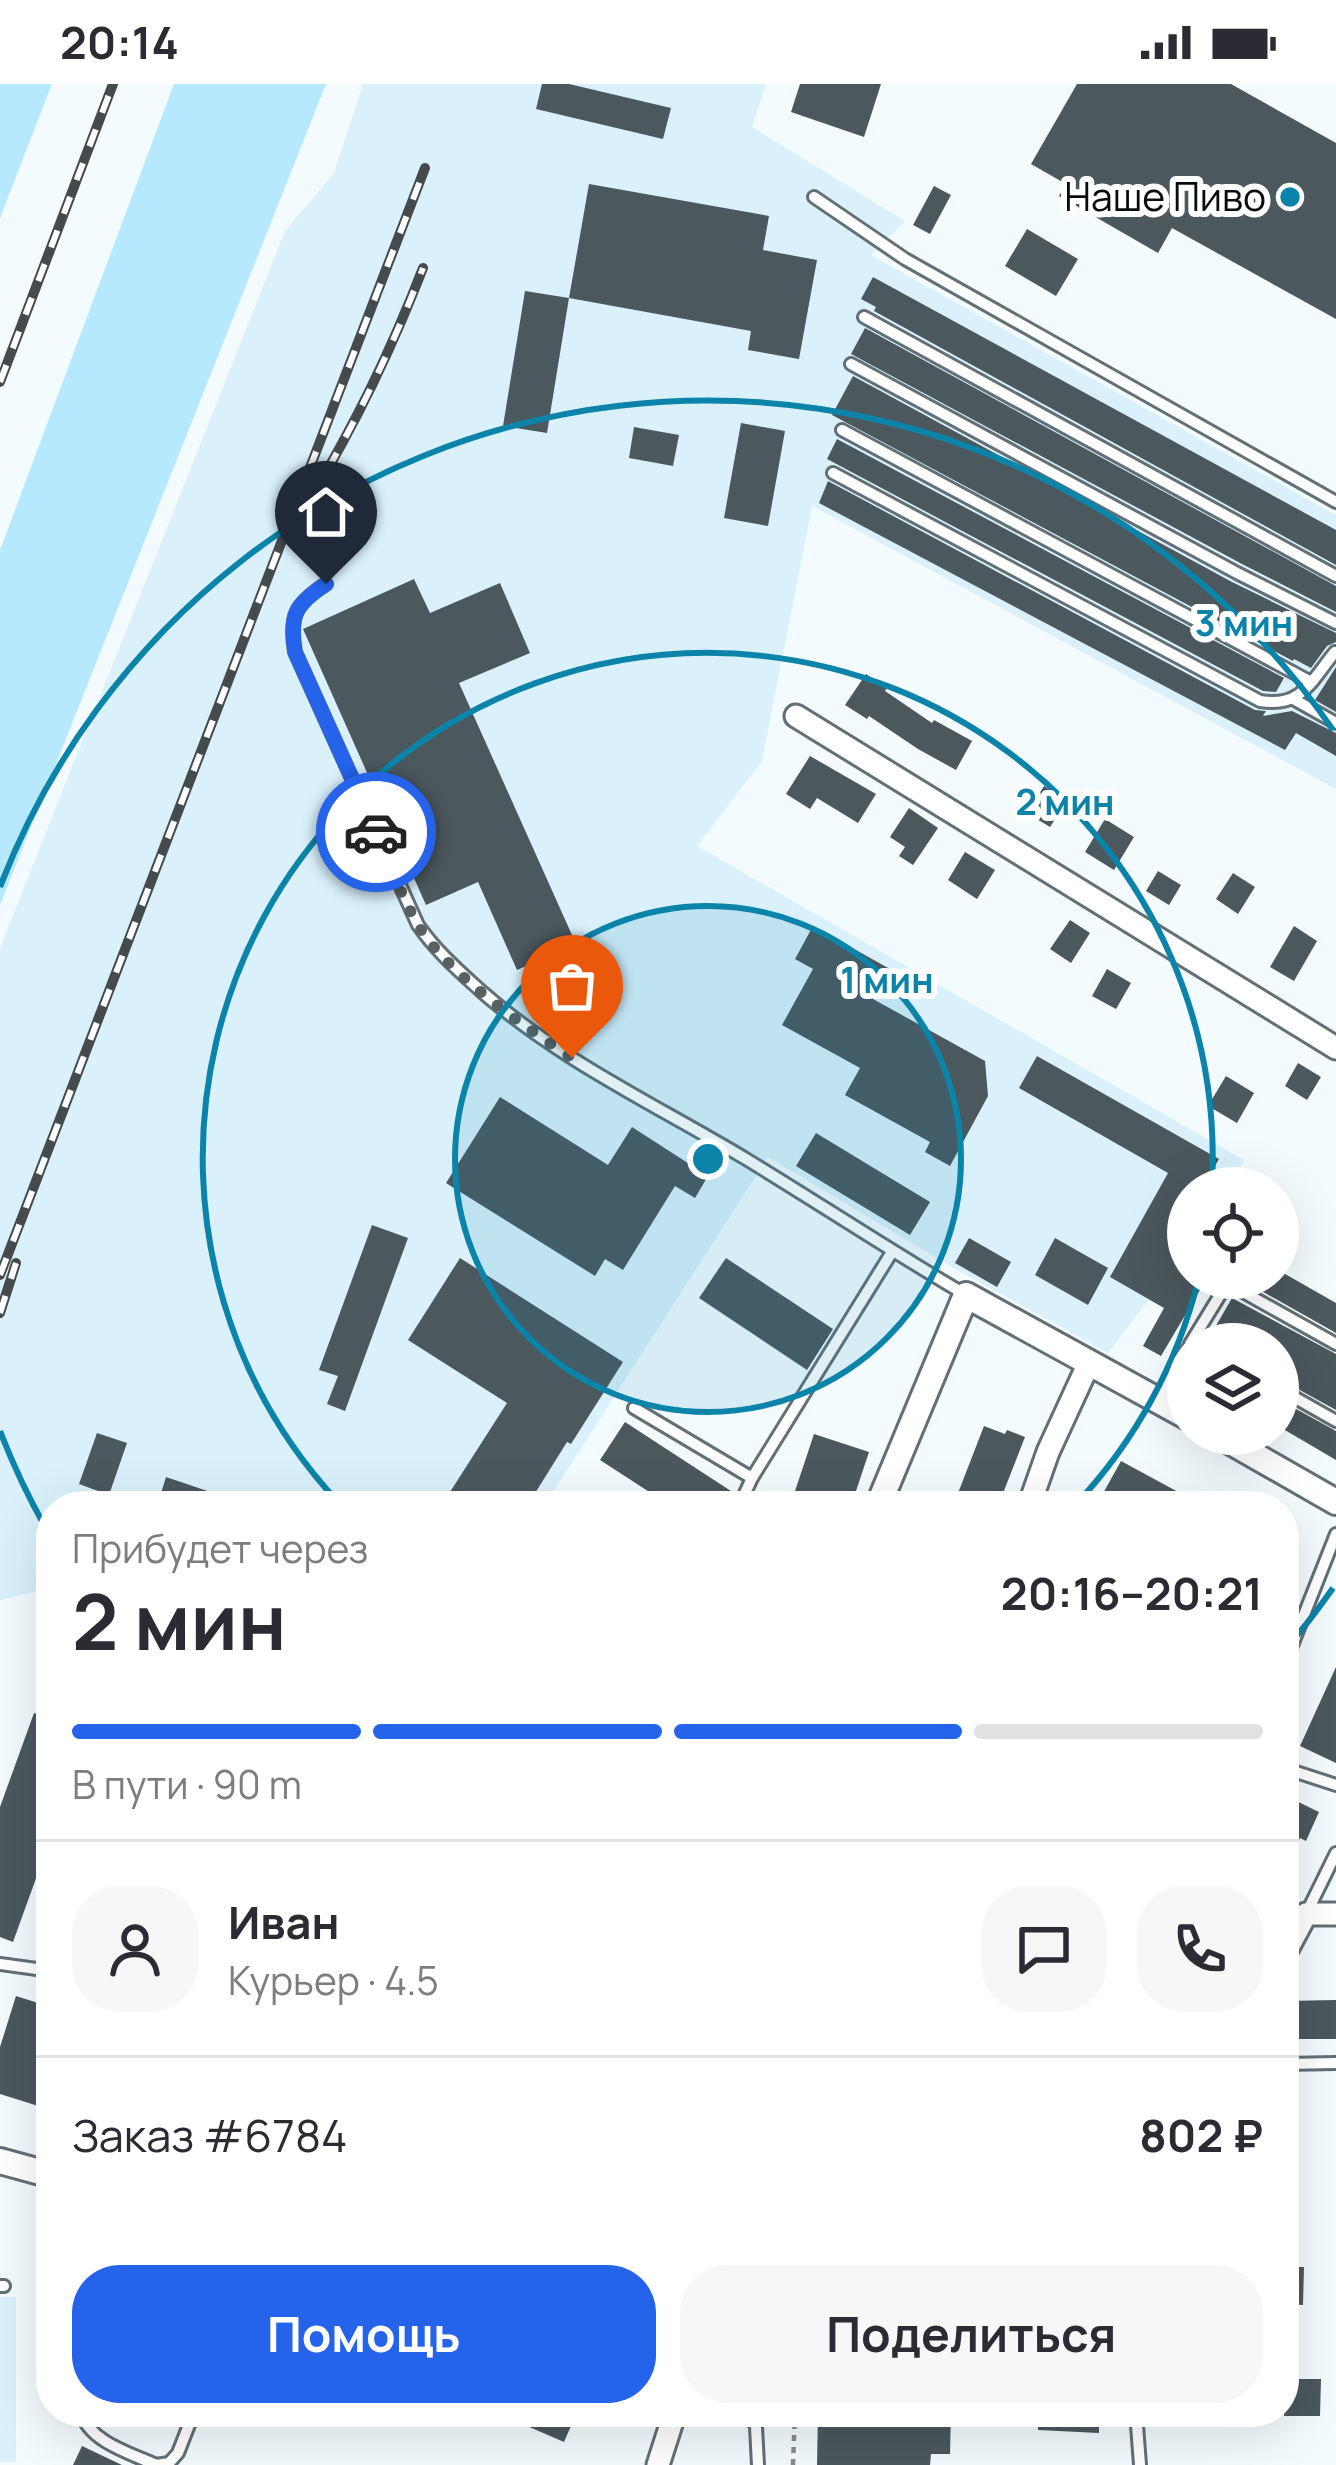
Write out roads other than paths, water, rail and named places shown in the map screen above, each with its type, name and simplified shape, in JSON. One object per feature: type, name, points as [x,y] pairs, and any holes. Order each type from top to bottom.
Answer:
[{"type":"street","points":[[796,716],[1336,1048]]},
{"type":"street","points":[[884,1491],[966,1295],[1167,1406]]},
{"type":"street","points":[[1034,1491],[1088,1365]]},
{"type":"street","points":[[1254,1455],[1336,1502]]},
{"type":"street","points":[[1299,1927],[1306,1914],[1336,1914]]},
{"type":"street","points":[[0,2161],[36,2171]]},
{"type":"street","points":[[658,2465],[670,2427]]},
{"type":"lane","points":[[814,196],[905,260],[1336,502]]},
{"type":"lane","points":[[864,317],[1336,576]]},
{"type":"lane","points":[[851,364],[1336,623]]},
{"type":"lane","points":[[842,430],[1311,682]]},
{"type":"lane","points":[[833,473],[1260,701],[1295,700],[1336,651]]},
{"type":"lane","points":[[326,584],[301,602],[291,631],[295,652],[418,925],[432,946],[536,1035],[966,1295]]},
{"type":"lane","points":[[1295,700],[1336,723]]},
{"type":"lane","points":[[746,1491],[892,1252]]},
{"type":"lane","points":[[1204,1323],[1220,1294],[1236,1288],[1298,1323]]},
{"type":"lane","points":[[1299,1323],[1336,1344]]},
{"type":"lane","points":[[1157,1400],[1167,1384]]},
{"type":"lane","points":[[1299,1400],[1336,1421]]},
{"type":"lane","points":[[634,1408],[752,1478]]},
{"type":"lane","points":[[1299,1628],[1336,1534]]},
{"type":"lane","points":[[1299,1773],[1336,1785]]},
{"type":"lane","points":[[1306,1914],[1336,1852]]},
{"type":"lane","points":[[0,1964],[36,1969]]},
{"type":"lane","points":[[1299,2064],[1336,2063]]},
{"type":"lane","points":[[88,2427],[98,2437],[156,2465],[169,2463],[188,2427]]},
{"type":"lane","points":[[756,2427],[758,2465]]},
{"type":"lane","points":[[1122,2465],[1140,2464],[1137,2427]]},
{"type":"railway","points":[[0,382],[113,84]]},
{"type":"railway","points":[[0,1275],[425,168]]},
{"type":"railway","points":[[310,500],[371,387],[423,268]]},
{"type":"railway","points":[[0,1313],[16,1263]]},
{"type":"place","name":"Наше Пиво","points":[[1290,197]]}]
